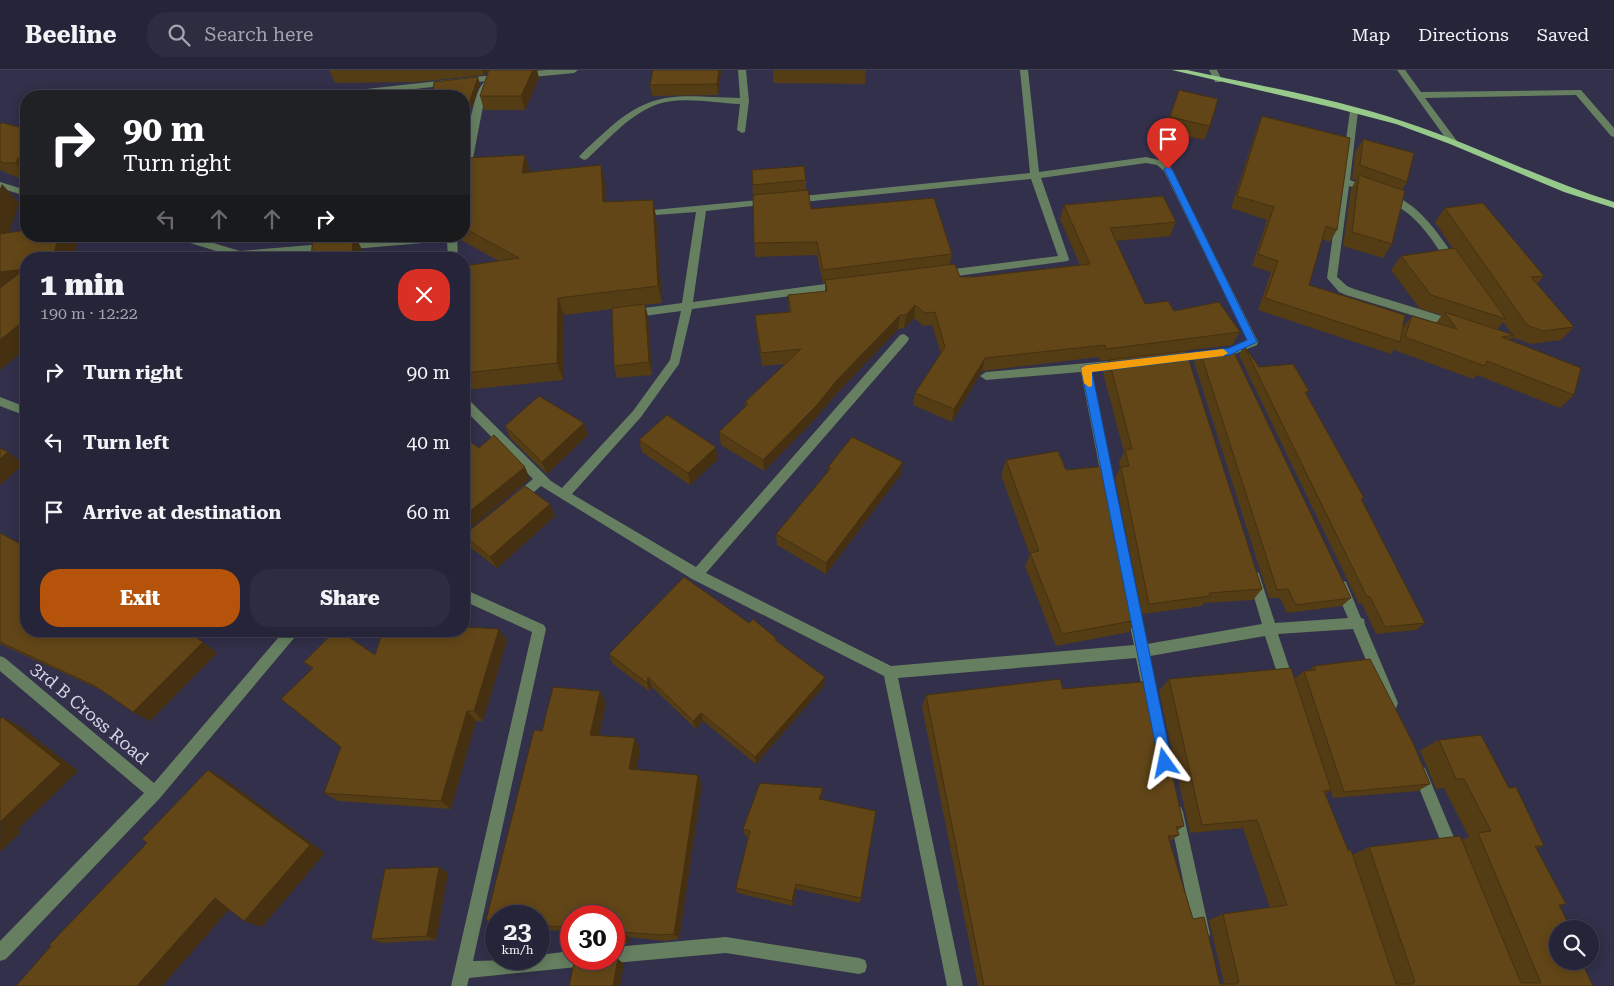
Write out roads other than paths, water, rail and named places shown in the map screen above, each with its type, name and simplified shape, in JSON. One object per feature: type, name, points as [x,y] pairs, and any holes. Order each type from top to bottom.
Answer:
[{"type":"main road","points":[[1176,70],[1354,111],[1452,141],[1520,170],[1614,205]]},
{"type":"street","points":[[374,90],[491,74],[574,70]]},
{"type":"street","points":[[742,70],[745,101],[742,130]]},
{"type":"street","points":[[927,276],[1064,259],[1035,176],[1024,70]]},
{"type":"street","points":[[1213,70],[1218,80]]},
{"type":"street","points":[[1401,70],[1452,141]]},
{"type":"street","points":[[470,150],[481,96],[491,74]]},
{"type":"street","points":[[1419,94],[1578,92],[1614,134]]},
{"type":"street","points":[[584,157],[634,113],[650,104],[668,100],[745,101]]},
{"type":"street","points":[[1354,111],[1332,278],[1337,284],[1350,292],[1462,326]]},
{"type":"street","points":[[656,212],[1035,176],[1146,160],[1160,163],[1168,169],[1252,339],[1252,342],[1232,356],[1183,361]]},
{"type":"street","points":[[1344,181],[1400,201],[1410,208],[1420,217],[1459,271]]},
{"type":"street","points":[[0,185],[20,191]]},
{"type":"street","points":[[563,495],[636,414],[675,361],[686,306],[701,209]]},
{"type":"street","points":[[199,242],[234,252]]},
{"type":"street","points":[[266,252],[390,242]]},
{"type":"street","points":[[613,316],[847,286]]},
{"type":"street","points":[[697,575],[904,338]]},
{"type":"street","points":[[986,376],[1136,363]]},
{"type":"street","points":[[1086,368],[1111,495]]},
{"type":"street","points":[[0,401],[20,409]]},
{"type":"street","points":[[470,408],[541,479],[563,495],[697,575],[890,672],[1141,651],[1270,629],[1359,623]]},
{"type":"street","points":[[502,510],[541,479]]},
{"type":"street","points":[[1250,564],[1292,695]]},
{"type":"street","points":[[1334,570],[1359,623],[1396,714]]},
{"type":"street","points":[[1130,592],[1154,708]]},
{"type":"street","points":[[459,986],[539,629],[470,598]]},
{"type":"street","points":[[0,953],[155,794],[288,637]]},
{"type":"street","name":"3rd B Cross Road","points":[[0,662],[155,794]]},
{"type":"street","points":[[890,672],[955,986]]},
{"type":"street","points":[[1414,759],[1458,868]]},
{"type":"street","points":[[1172,794],[1205,948]]},
{"type":"street","points":[[625,954],[726,945],[859,966]]},
{"type":"street","points":[[463,970],[560,961]]}]
